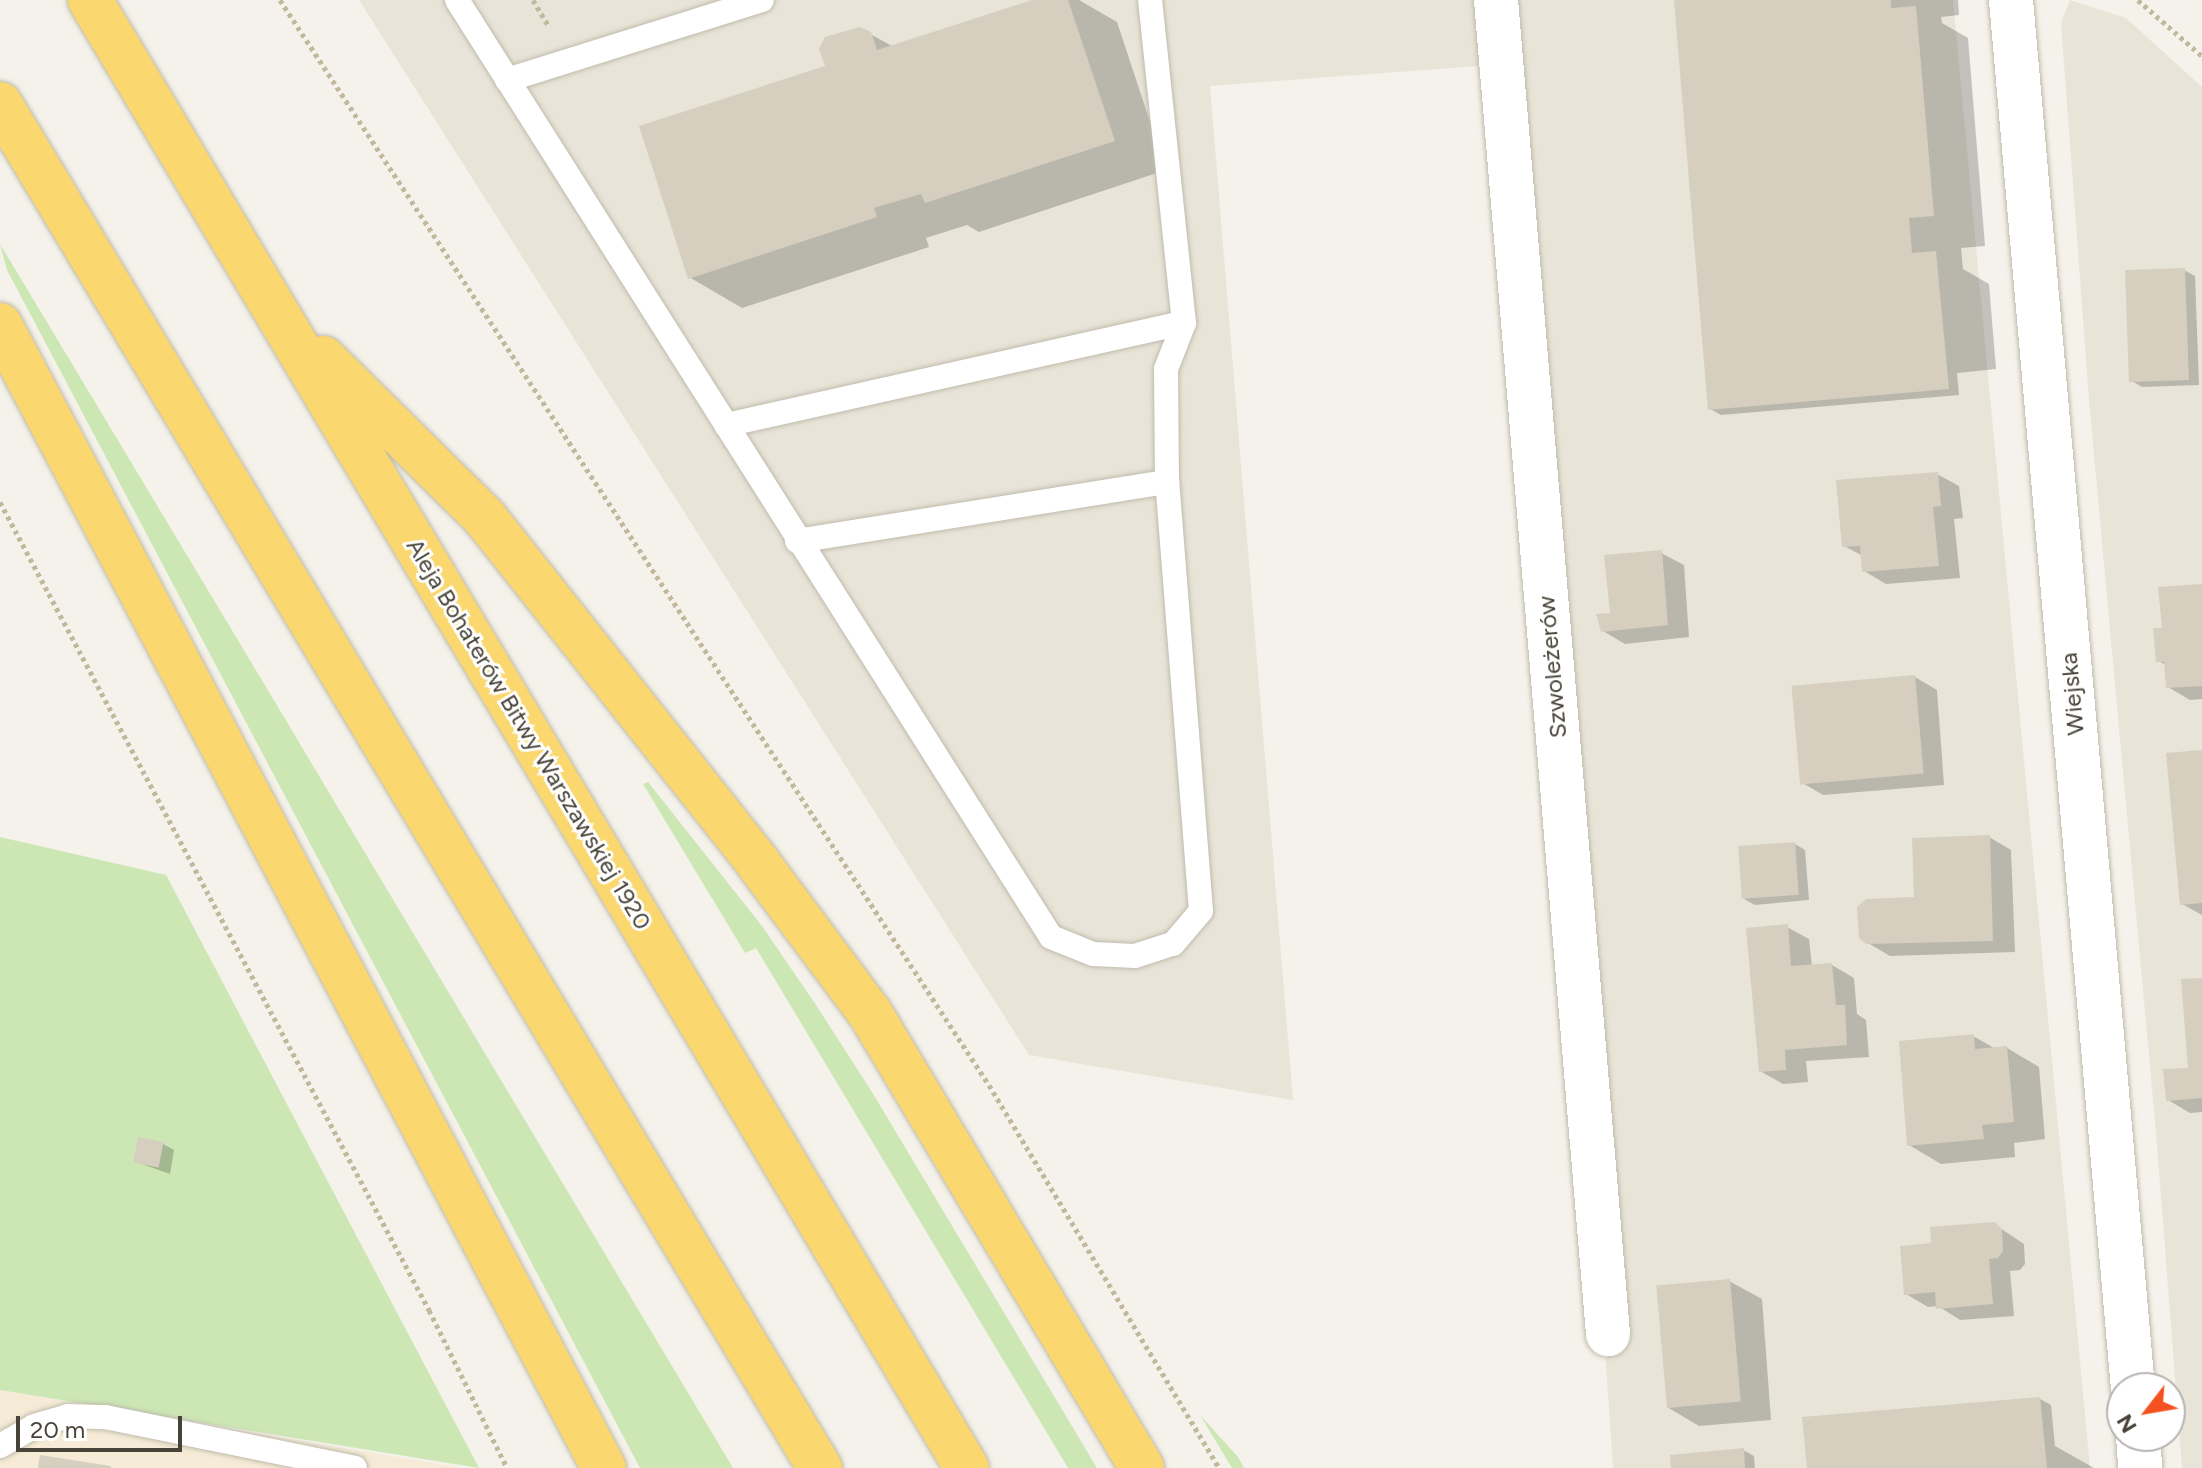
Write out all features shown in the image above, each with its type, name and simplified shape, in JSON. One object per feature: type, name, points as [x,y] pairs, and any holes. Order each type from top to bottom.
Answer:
[{"type":"highway","name":"Aleja Bohaterów Bitwy Warszawskiej 1920","points":[[90,0],[967,1468]]},
{"type":"highway","points":[[0,104],[820,1468]]},
{"type":"highway","points":[[279,315],[485,518],[748,851],[870,1013],[1142,1468]]},
{"type":"highway","points":[[0,325],[604,1468]]},
{"type":"street","name":"Szwoleżerów","points":[[1496,0],[1608,1334]]},
{"type":"street","name":"Wiejska","points":[[2011,0],[2132,1372]]},
{"type":"lane","points":[[457,0],[797,541],[1051,937],[1093,954],[1135,956],[1173,944],[1201,911],[1167,482],[1166,369],[1184,323],[1150,0]]},
{"type":"lane","points":[[507,80],[762,0]]},
{"type":"lane","points":[[726,425],[1184,323]]},
{"type":"lane","points":[[797,541],[1167,482]]},
{"type":"lane","points":[[0,1446],[34,1426],[68,1416],[105,1417],[355,1468]]},
{"type":"path","points":[[280,0],[989,1085],[1219,1468]]},
{"type":"path","points":[[2138,0],[2202,56]]},
{"type":"path","points":[[0,502],[422,1297],[507,1468]]},
{"type":"shaded area","points":[[359,0],[1953,0],[2090,1468],[1613,1468],[1518,63],[1210,86],[1293,1100],[1029,1055]]},
{"type":"shaded area","points":[[2070,0],[2126,18],[2202,87],[2202,1468],[2182,1468],[2181,1452],[2186,1452],[2186,1372],[2175,1372],[2156,1132],[2089,400],[2061,23]]},
{"type":"shaded area","points":[[0,1390],[462,1468],[0,1468]]},
{"type":"green space","points":[[0,244],[733,1468],[640,1468],[7,270]]},
{"type":"green space","points":[[648,782],[762,926],[814,1002],[872,1092],[1097,1468],[1068,1468],[756,948],[745,953],[643,784]]},
{"type":"green space","points":[[0,837],[166,875],[479,1468],[0,1390]]},
{"type":"green space","points":[[1200,1415],[1238,1457],[1244,1468],[1232,1468]]},
{"type":"building","points":[[1032,0],[1068,0],[1115,141],[925,203],[921,194],[874,208],[877,217],[688,279],[639,126],[825,66],[819,49],[825,37],[860,27],[871,32],[877,50]]},
{"type":"building","points":[[1674,0],[1891,0],[1891,8],[1916,6],[1934,216],[1909,218],[1912,253],[1936,251],[1949,389],[1708,410]]},
{"type":"building","points":[[2185,268],[2189,380],[2129,382],[2125,270]]},
{"type":"building","points":[[1938,472],[1941,506],[1933,507],[1939,566],[1862,572],[1860,546],[1842,547],[1836,480]]},
{"type":"building","points":[[1662,550],[1668,625],[1601,632],[1596,614],[1610,613],[1604,555]]},
{"type":"building","points":[[2202,584],[2202,686],[2166,688],[2164,662],[2156,662],[2153,628],[2162,628],[2158,587]]},
{"type":"building","points":[[1915,675],[1924,774],[1800,784],[1791,686]]},
{"type":"building","points":[[2202,750],[2202,903],[2180,905],[2166,753]]},
{"type":"building","points":[[1990,835],[1993,941],[1866,944],[1859,938],[1857,907],[1866,899],[1914,897],[1912,838]]},
{"type":"building","points":[[1795,842],[1799,895],[1742,899],[1738,846]]},
{"type":"building","points":[[1788,924],[1791,966],[1832,963],[1836,1005],[1845,1005],[1847,1045],[1785,1050],[1786,1070],[1759,1072],[1746,928]]},
{"type":"building","points":[[2202,978],[2202,1098],[2166,1101],[2163,1069],[2188,1068],[2181,979]]},
{"type":"building","points":[[1974,1034],[1975,1049],[2007,1046],[2014,1122],[1982,1125],[1984,1139],[1907,1146],[1899,1041]]},
{"type":"building","points":[[138,1137],[164,1142],[159,1167],[133,1163]]},
{"type":"building","points":[[1995,1222],[2002,1229],[2003,1251],[1998,1258],[1989,1259],[1993,1304],[1936,1309],[1935,1292],[1904,1295],[1900,1246],[1931,1243],[1930,1227]]},
{"type":"building","points":[[1730,1279],[1741,1402],[1667,1408],[1656,1285]]},
{"type":"building","points":[[2040,1397],[2047,1468],[1807,1468],[1802,1417]]},
{"type":"building","points":[[1744,1448],[1745,1468],[1671,1468],[1670,1455]]},
{"type":"building","points":[[40,1455],[111,1466],[111,1468],[38,1468]]}]
